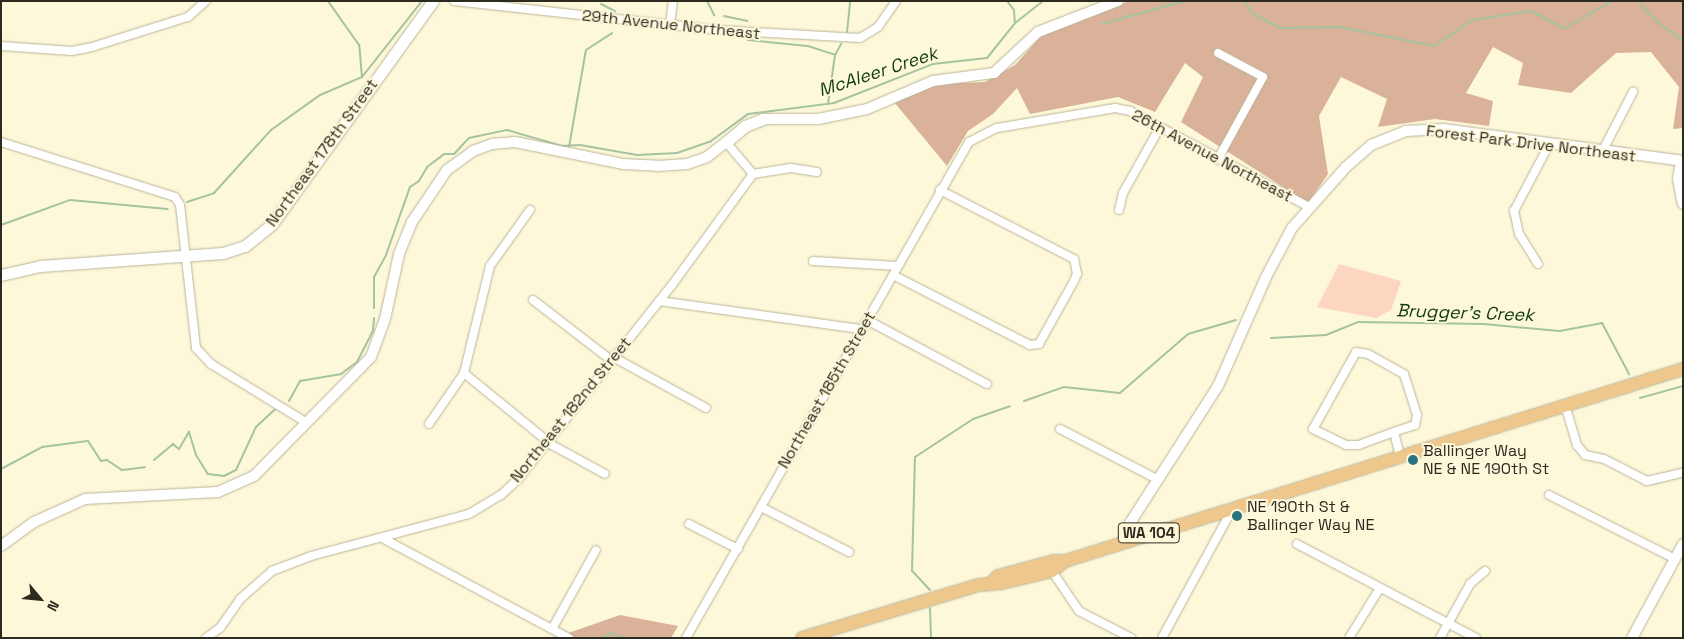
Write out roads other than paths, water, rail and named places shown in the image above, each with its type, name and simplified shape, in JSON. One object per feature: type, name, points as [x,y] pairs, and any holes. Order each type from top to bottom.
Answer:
[{"type":"main road","name":"Northeast 178th Street","points":[[1,275],[40,266],[187,254],[223,253],[245,246],[272,224],[433,1]]},
{"type":"main road","points":[[726,142],[744,126],[763,119]]},
{"type":"main road","name":"WA 104","points":[[992,582],[998,576],[1054,561],[1065,561],[1683,369]]},
{"type":"main road","name":"WA 104","points":[[802,638],[854,621],[992,582],[1002,583],[1052,571],[1065,561]]},
{"type":"street","points":[[1,46],[72,51],[92,47],[188,17],[206,1]]},
{"type":"street","name":"29th Avenue Northeast","points":[[454,1],[769,35],[860,38],[878,27],[896,1]]},
{"type":"street","points":[[670,25],[673,1]]},
{"type":"street","points":[[763,119],[818,119],[867,109],[933,81],[994,74],[1038,32],[1118,1]]},
{"type":"street","points":[[1218,53],[1262,77],[1218,159]]},
{"type":"street","points":[[1602,152],[1633,92]]},
{"type":"street","name":"26th Avenue Northeast","points":[[969,142],[997,128],[1105,108],[1130,111],[1309,207]]},
{"type":"street","points":[[1118,210],[1123,193],[1160,127]]},
{"type":"street","name":"Forest Park Drive Northeast","points":[[1132,539],[1130,523],[1218,386],[1278,252],[1309,207],[1371,145],[1406,131],[1444,130],[1682,162]]},
{"type":"street","points":[[1,142],[175,197],[180,205],[187,254],[194,341],[200,356],[304,421]]},
{"type":"street","points":[[1,546],[34,522],[85,499],[218,492],[235,487],[254,476],[304,421],[353,378],[371,357],[385,319],[399,254],[412,222],[435,185],[460,160],[492,144],[515,142],[623,164],[658,166],[687,164],[707,157],[726,142],[754,174],[791,168],[817,172]]},
{"type":"street","name":"Northeast 185th Street","points":[[686,638],[969,142]]},
{"type":"street","points":[[1538,264],[1519,234],[1514,211],[1549,145]]},
{"type":"street","points":[[1682,162],[1678,179],[1683,204]]},
{"type":"street","name":"Northeast 182nd Street","points":[[206,638],[220,628],[240,599],[272,571],[311,556],[384,539],[482,508],[519,478],[612,358],[659,301],[754,174]]},
{"type":"street","points":[[893,275],[1035,347],[1039,344],[1074,280],[1076,266],[1069,254],[940,190]]},
{"type":"street","points":[[429,424],[464,373],[490,266],[530,210]]},
{"type":"street","points":[[813,260],[898,266]]},
{"type":"street","points":[[532,300],[612,358],[706,408]]},
{"type":"street","points":[[659,301],[862,329]]},
{"type":"street","points":[[867,320],[988,384]]},
{"type":"street","points":[[1356,352],[1368,354],[1404,374],[1417,415],[1414,425],[1394,432],[1359,445],[1346,445],[1313,429],[1356,352]]},
{"type":"street","points":[[464,373],[549,440],[552,445],[605,474]]},
{"type":"street","points":[[1565,405],[1577,445],[1586,455],[1604,458],[1647,480],[1683,473]]},
{"type":"street","points":[[1060,429],[1158,480]]},
{"type":"street","points":[[1394,432],[1400,456]]},
{"type":"street","points":[[1549,495],[1675,559]]},
{"type":"street","points":[[761,507],[849,552]]},
{"type":"street","points":[[1162,638],[1234,508]]},
{"type":"street","points":[[689,524],[738,549]]},
{"type":"street","points":[[384,539],[570,638]]},
{"type":"street","points":[[1297,544],[1476,638]]},
{"type":"street","points":[[1632,638],[1683,544]]},
{"type":"street","points":[[552,629],[596,550]]},
{"type":"street","points":[[1052,571],[1079,611],[1131,638]]},
{"type":"street","points":[[1440,638],[1470,584],[1485,571]]},
{"type":"street","points":[[1349,638],[1380,588]]},
{"type":"waterway","points":[[187,202],[214,193],[271,130],[320,95],[362,77],[359,45],[328,1]]},
{"type":"waterway","points":[[362,77],[422,1]]},
{"type":"waterway","points":[[707,1],[714,15]]},
{"type":"waterway","points":[[847,32],[850,1]]},
{"type":"waterway","points":[[1007,1],[1014,10],[1015,23]]},
{"type":"waterway","name":"McAleer Creek","points":[[374,308],[374,277],[386,255],[410,187],[419,181],[427,167],[444,154],[454,154],[469,138],[507,130],[562,146],[580,145],[637,155],[677,153],[711,141],[748,114],[834,103],[933,64],[987,58],[1015,23],[1043,1]]},
{"type":"waterway","name":"McAleer Creek","points":[[1102,24],[1185,1]]},
{"type":"waterway","name":"McAleer Creek","points":[[1245,1],[1252,13],[1280,28],[1340,27],[1434,46],[1473,20],[1531,11],[1565,28],[1612,1]]},
{"type":"waterway","name":"McAleer Creek","points":[[1638,1],[1657,22],[1683,40]]},
{"type":"waterway","points":[[601,4],[615,11]]},
{"type":"waterway","points":[[724,16],[747,21]]},
{"type":"waterway","points":[[569,147],[586,50],[612,33]]},
{"type":"waterway","points":[[748,40],[808,46],[835,55]]},
{"type":"waterway","points":[[828,104],[835,55],[841,44]]},
{"type":"waterway","points":[[1,225],[70,200],[168,209]]},
{"type":"waterway","name":"McAleer Creek","points":[[289,401],[300,381],[341,374],[357,362],[373,330],[374,318]]},
{"type":"waterway","points":[[1024,401],[1064,387],[1120,393],[1188,334],[1236,320]]},
{"type":"waterway","name":"Brugger's Creek","points":[[1271,338],[1326,335],[1359,322],[1484,324],[1560,331],[1602,323],[1629,374]]},
{"type":"waterway","name":"Brugger's Creek","points":[[1640,398],[1683,386]]},
{"type":"waterway","points":[[930,590],[912,571],[915,457],[973,419],[1010,406]]},
{"type":"waterway","name":"McAleer Creek","points":[[154,460],[173,444],[179,449],[189,432],[196,455],[208,474],[224,476],[236,470],[256,427],[275,409]]},
{"type":"waterway","name":"McAleer Creek","points":[[1,469],[42,447],[88,441],[101,461],[107,460],[122,470],[145,467]]},
{"type":"waterway","points":[[930,608],[931,638]]},
{"type":"waterway","points":[[602,638],[611,633],[624,638]]},
{"type":"place","name":"Ballinger Way NE & NE 190th St","points":[[1413,460]]},
{"type":"place","name":"NE 190th St & Ballinger Way NE","points":[[1237,516]]}]
